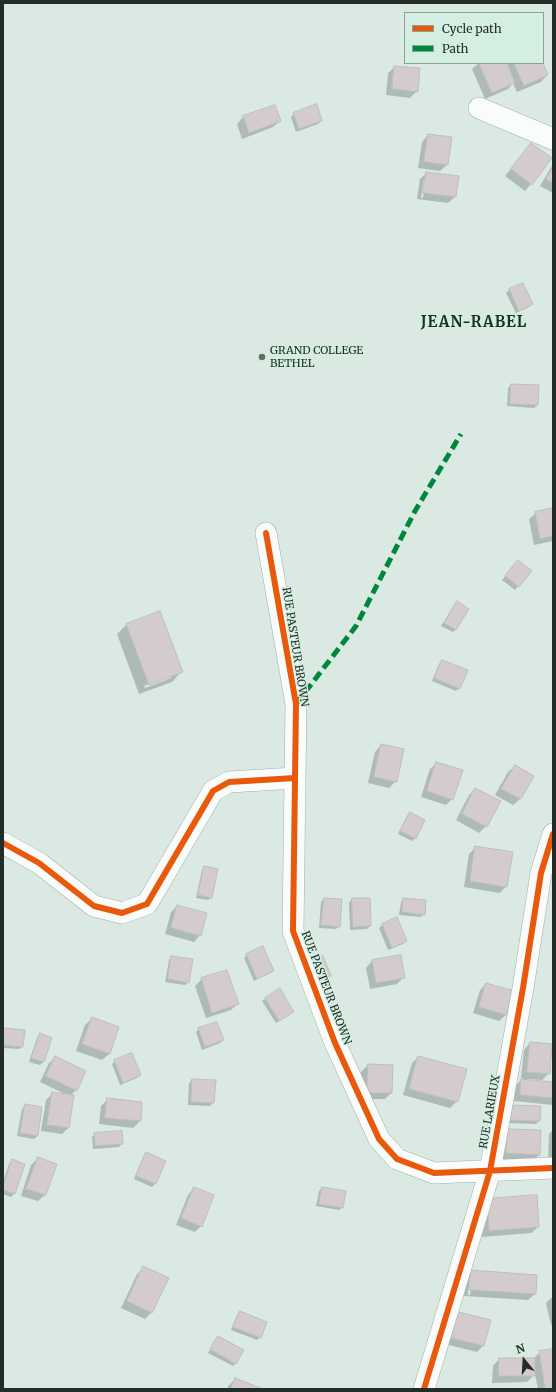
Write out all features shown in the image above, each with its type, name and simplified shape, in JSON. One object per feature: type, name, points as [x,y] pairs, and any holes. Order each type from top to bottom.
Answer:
[{"type":"street","points":[[479,108],[553,139]]},
{"type":"street","name":"RUE PASTEUR BROWN","points":[[266,533],[296,704],[293,931],[335,1043],[379,1139],[397,1159],[434,1173],[553,1168]]},
{"type":"street","points":[[3,843],[38,863],[94,906],[122,913],[147,904],[213,791],[230,782],[295,778]]},
{"type":"street","name":"RUE LARIEUX","points":[[424,1389],[490,1171],[523,988],[541,873],[553,834]]},
{"type":"building","points":[[479,64],[507,64],[515,83],[492,93]]},
{"type":"building","points":[[514,64],[543,64],[548,75],[524,86]]},
{"type":"building","points":[[394,66],[420,68],[418,92],[392,89]]},
{"type":"building","points":[[317,104],[322,121],[299,129],[293,113]]},
{"type":"building","points":[[275,105],[281,121],[249,133],[243,116]]},
{"type":"building","points":[[428,134],[452,137],[448,165],[424,162]]},
{"type":"building","points":[[531,143],[552,158],[532,185],[511,169]]},
{"type":"building","points":[[553,167],[553,183],[546,179]]},
{"type":"building","points":[[426,172],[459,176],[456,197],[423,193]]},
{"type":"building","points":[[523,283],[533,304],[519,311],[509,289]]},
{"type":"building","points":[[511,384],[539,385],[538,405],[510,404]]},
{"type":"building","points":[[553,508],[553,536],[540,539],[535,512]]},
{"type":"building","points":[[518,560],[532,571],[519,587],[505,576]]},
{"type":"building","points":[[457,601],[469,609],[456,630],[444,623]]},
{"type":"building","points":[[160,611],[183,672],[149,685],[126,624]]},
{"type":"building","points":[[442,660],[468,670],[460,689],[434,678]]},
{"type":"building","points":[[381,744],[404,749],[397,782],[374,777]]},
{"type":"building","points":[[436,762],[463,770],[453,800],[427,791]]},
{"type":"building","points":[[515,765],[534,776],[521,799],[501,789]]},
{"type":"building","points":[[475,788],[501,801],[487,827],[462,814]]},
{"type":"building","points":[[410,812],[425,820],[416,839],[400,831]]},
{"type":"building","points":[[475,846],[513,852],[507,887],[470,881]]},
{"type":"building","points":[[204,866],[218,869],[212,898],[198,895]]},
{"type":"building","points":[[324,898],[342,899],[340,927],[321,925]]},
{"type":"building","points":[[352,898],[370,898],[371,926],[353,927]]},
{"type":"building","points":[[403,898],[426,900],[425,915],[402,912]]},
{"type":"building","points":[[177,905],[207,913],[201,936],[171,928]]},
{"type":"building","points":[[397,917],[407,941],[392,948],[382,924]]},
{"type":"building","points":[[263,946],[274,971],[257,979],[246,954]]},
{"type":"building","points":[[401,955],[405,978],[376,983],[372,960]]},
{"type":"building","points":[[171,956],[193,959],[189,983],[168,979]]},
{"type":"building","points":[[323,956],[331,976],[319,981],[311,962]]},
{"type":"building","points":[[227,970],[239,1004],[212,1013],[201,978]]},
{"type":"building","points":[[486,983],[514,991],[507,1015],[479,1007]]},
{"type":"building","points":[[280,988],[294,1012],[279,1021],[265,998]]},
{"type":"building","points":[[92,1017],[119,1027],[110,1054],[82,1044]]},
{"type":"building","points":[[217,1022],[224,1040],[205,1047],[198,1028]]},
{"type":"building","points":[[3,1028],[25,1030],[23,1047],[3,1045]]},
{"type":"building","points":[[40,1033],[52,1038],[44,1062],[31,1058]]},
{"type":"building","points":[[530,1042],[552,1044],[550,1074],[527,1072]]},
{"type":"building","points":[[132,1053],[141,1075],[123,1083],[114,1060]]},
{"type":"building","points":[[55,1056],[86,1071],[77,1091],[46,1076]]},
{"type":"building","points":[[418,1056],[467,1069],[458,1102],[409,1089]]},
{"type":"building","points":[[368,1064],[393,1065],[392,1093],[367,1093]]},
{"type":"building","points":[[192,1079],[216,1080],[214,1103],[191,1102]]},
{"type":"building","points":[[521,1079],[553,1082],[553,1098],[520,1095]]},
{"type":"building","points":[[52,1092],[74,1095],[69,1128],[47,1125]]},
{"type":"building","points":[[107,1098],[142,1102],[141,1121],[105,1118]]},
{"type":"building","points":[[25,1104],[42,1107],[38,1136],[20,1133]]},
{"type":"building","points":[[510,1105],[541,1106],[540,1121],[509,1120]]},
{"type":"building","points":[[508,1129],[541,1130],[540,1155],[506,1153]]},
{"type":"building","points":[[122,1131],[123,1144],[95,1146],[94,1133]]},
{"type":"building","points":[[146,1152],[166,1161],[156,1184],[136,1176]]},
{"type":"building","points":[[38,1157],[57,1164],[46,1195],[26,1189]]},
{"type":"building","points":[[12,1159],[25,1164],[15,1194],[3,1190]]},
{"type":"building","points":[[194,1187],[214,1195],[202,1227],[181,1218]]},
{"type":"building","points":[[322,1187],[346,1191],[343,1208],[319,1204]]},
{"type":"building","points":[[537,1195],[539,1227],[489,1231],[487,1199]]},
{"type":"building","points":[[143,1266],[169,1278],[152,1313],[127,1301]]},
{"type":"building","points":[[471,1270],[537,1275],[536,1294],[470,1290]]},
{"type":"building","points":[[240,1311],[267,1322],[261,1338],[233,1327]]},
{"type":"building","points":[[458,1312],[491,1320],[484,1346],[451,1338]]},
{"type":"building","points":[[218,1336],[244,1350],[236,1364],[210,1349]]},
{"type":"building","points":[[553,1349],[553,1388],[545,1389],[539,1351]]},
{"type":"building","points":[[499,1358],[535,1358],[535,1376],[499,1376]]},
{"type":"building","points":[[235,1378],[263,1389],[231,1389]]},
{"type":"marked path","points":[[296,704],[356,626],[415,511],[461,434]]},
{"type":"cycle path","points":[[266,533],[296,704],[293,931],[335,1043],[379,1139],[397,1159],[434,1173],[553,1168]]},
{"type":"cycle path","points":[[3,843],[39,863],[94,906],[122,913],[147,904],[213,791],[229,782],[295,778]]},
{"type":"cycle path","points":[[424,1389],[490,1171],[523,988],[541,873],[553,834]]},
{"type":"place","name":"GRAND COLLEGE BETHEL","points":[[262,357]]},
{"type":"district","name":"JEAN-RABEL","points":[[474,323]]}]
